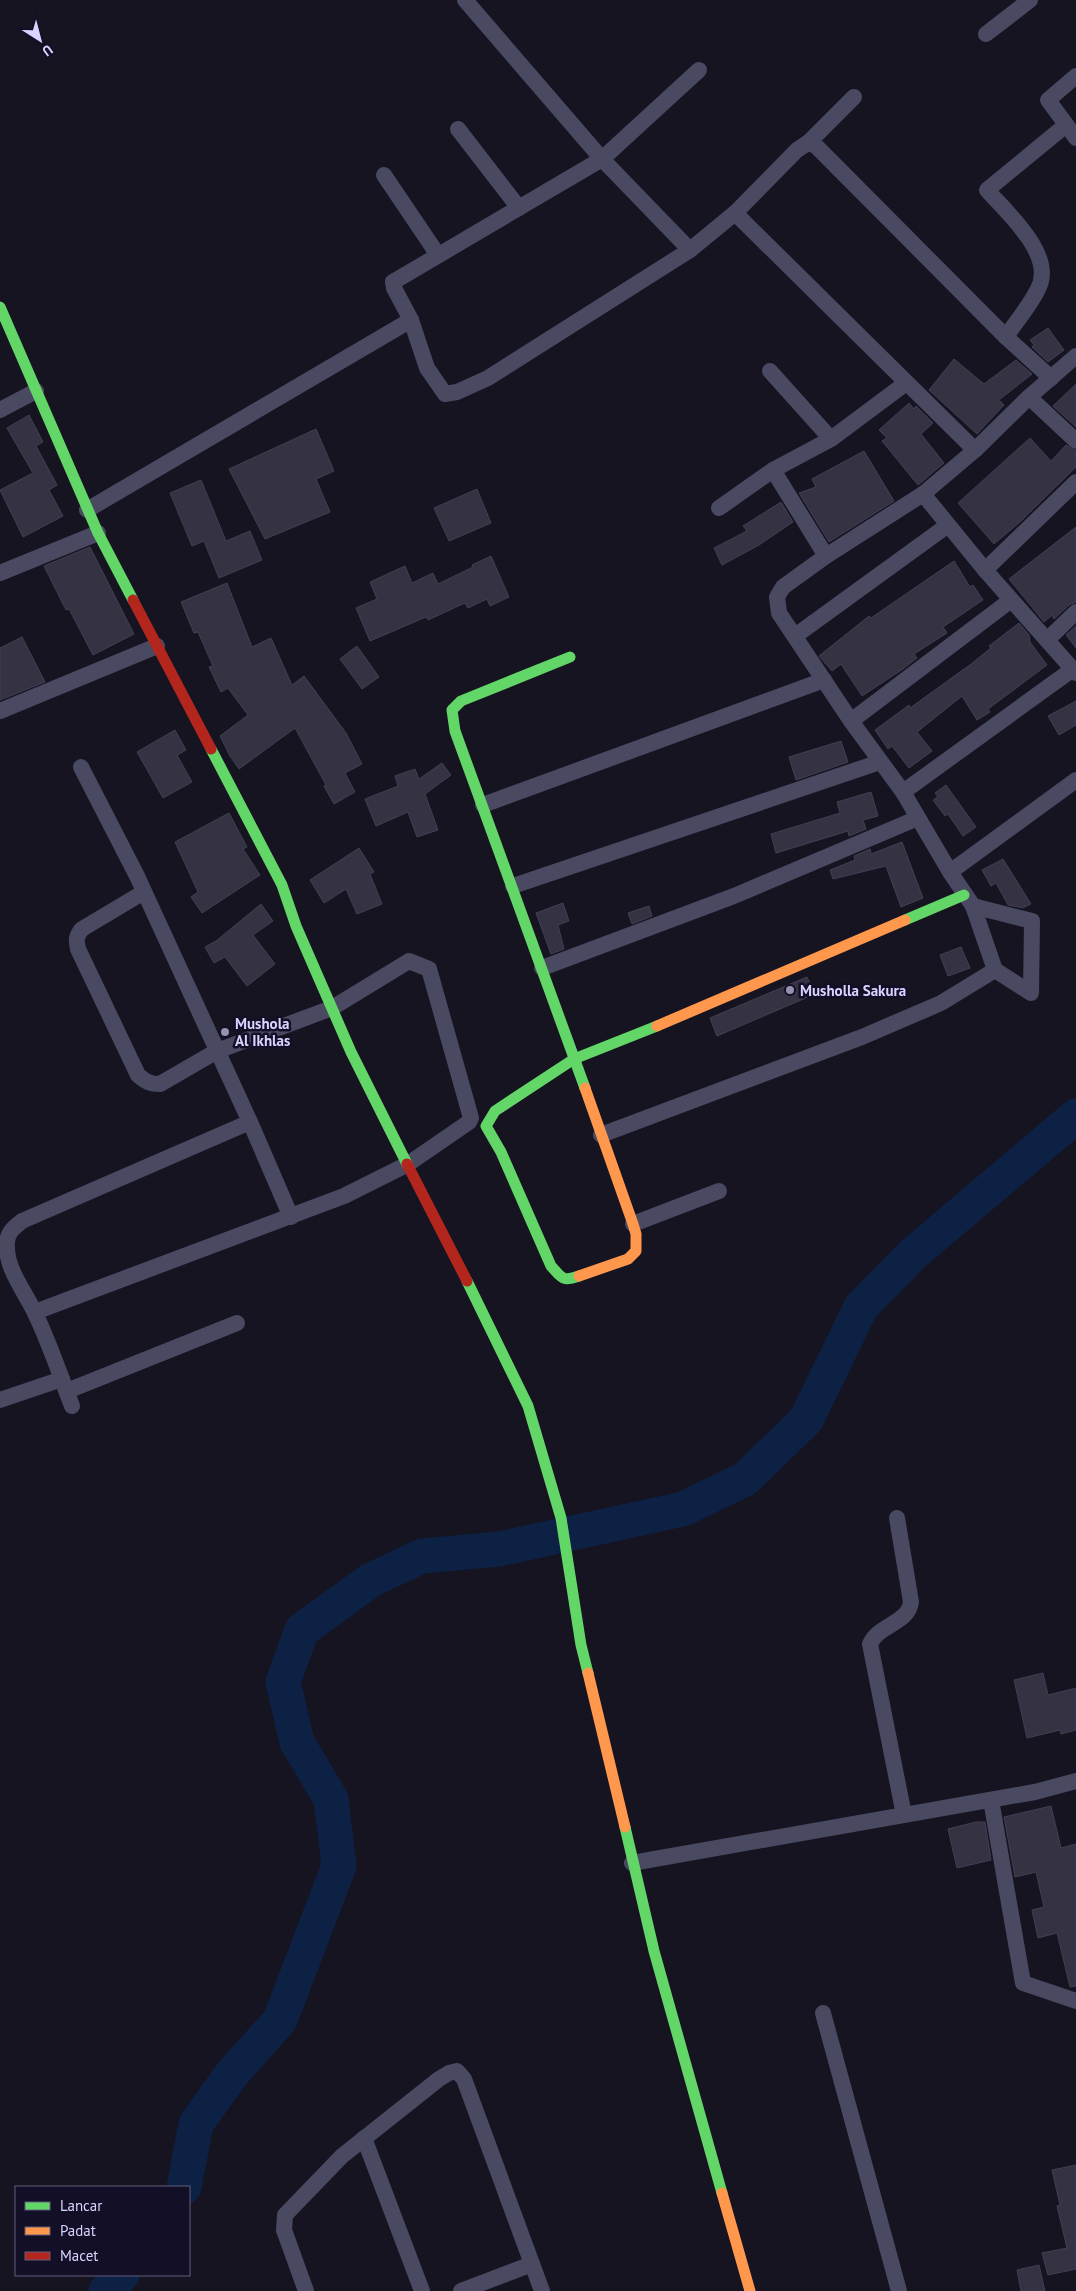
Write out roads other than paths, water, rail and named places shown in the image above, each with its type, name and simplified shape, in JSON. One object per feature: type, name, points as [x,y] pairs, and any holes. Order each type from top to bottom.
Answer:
[{"type":"street","points":[[465,0],[602,159],[690,250]]},
{"type":"street","points":[[986,34],[1030,0]]},
{"type":"street","points":[[699,70],[602,159],[393,282],[394,288],[411,320],[427,368],[445,394],[457,392],[488,378],[690,250],[735,213],[797,150],[809,142],[854,97]]},
{"type":"street","points":[[1076,76],[1048,100],[1076,138]]},
{"type":"street","points":[[1006,337],[1039,288],[1043,273],[1038,253],[986,190],[1066,125]]},
{"type":"street","points":[[458,129],[519,208]]},
{"type":"street","points":[[809,142],[817,147],[1006,337],[1051,378]]},
{"type":"street","points":[[384,175],[438,255]]},
{"type":"street","points":[[735,213],[975,450]]},
{"type":"street","points":[[0,307],[98,533],[282,885],[296,926],[387,1127],[408,1164],[528,1406],[561,1518],[581,1645],[654,1951],[750,2291]]},
{"type":"street","points":[[87,510],[411,320]]},
{"type":"street","points":[[570,657],[461,701],[452,710],[456,730],[513,886],[574,1059],[633,1224],[636,1234],[636,1251],[628,1259],[568,1280],[563,1279],[551,1266],[502,1152],[486,1126],[495,1111],[574,1059],[968,900],[1032,921],[1031,993],[995,970],[968,900],[903,792],[851,722],[779,613],[777,597],[783,588],[826,556],[923,494],[975,450],[1029,397],[1076,356]]},
{"type":"street","points":[[770,371],[831,438]]},
{"type":"street","points":[[719,508],[773,470],[831,438],[906,383]]},
{"type":"street","points":[[0,410],[36,392]]},
{"type":"street","points":[[1029,397],[1076,441]]},
{"type":"street","points":[[773,470],[826,556]]},
{"type":"street","points":[[985,570],[1076,482]]},
{"type":"street","points":[[903,792],[1074,671],[985,570],[923,494]]},
{"type":"street","points":[[795,636],[948,525]]},
{"type":"street","points":[[0,573],[98,533]]},
{"type":"street","points":[[851,722],[1011,600]]},
{"type":"street","points":[[1047,640],[1076,612]]},
{"type":"street","points":[[0,711],[157,646]]},
{"type":"street","points":[[483,805],[824,680]]},
{"type":"street","points":[[513,886],[880,762]]},
{"type":"street","points":[[81,767],[144,892],[250,1122],[291,1217]]},
{"type":"street","points":[[950,872],[1076,780]]},
{"type":"street","points":[[542,968],[734,896],[918,818]]},
{"type":"street","points":[[35,1312],[344,1196],[408,1164],[469,1122],[471,1118],[429,969],[409,962],[332,1008],[217,1051],[160,1084],[150,1084],[144,1081],[138,1075],[78,949],[76,940],[82,929],[144,892]]},
{"type":"street","points":[[601,1135],[862,1037],[941,1003],[995,970]]},
{"type":"street","points":[[67,1392],[35,1312],[17,1283],[7,1241],[11,1230],[22,1221],[250,1122]]},
{"type":"street","points":[[633,1224],[719,1191]]},
{"type":"street","points":[[0,1400],[67,1392],[237,1323]]},
{"type":"street","points":[[897,1518],[911,1602],[910,1609],[907,1615],[874,1636],[870,1644],[904,1815]]},
{"type":"street","points":[[632,1863],[1035,1792],[1076,1781]]},
{"type":"street","points":[[991,1800],[1023,1983],[1076,2001]]},
{"type":"street","points":[[823,2013],[899,2291]]},
{"type":"street","points":[[306,2291],[284,2230],[285,2215],[342,2156],[439,2079],[449,2072],[457,2071],[461,2074],[542,2291]]},
{"type":"street","points":[[364,2138],[422,2291]]},
{"type":"street","points":[[461,2291],[532,2264]]},
{"type":"waterway","points":[[184,2186],[196,2124],[231,2075],[280,2020],[339,1866],[331,1799],[297,1742],[283,1682],[302,1630],[371,1580],[422,1556],[499,1549],[683,1509],[745,1479],[806,1420],[861,1307],[913,1254],[1076,1116]]},
{"type":"waterway","points":[[106,2291],[121,2276]]},
{"type":"place","name":"Musholla Sakura","points":[[790,990]]},
{"type":"place","name":"Mushola Al Ikhlas","points":[[225,1032]]}]
